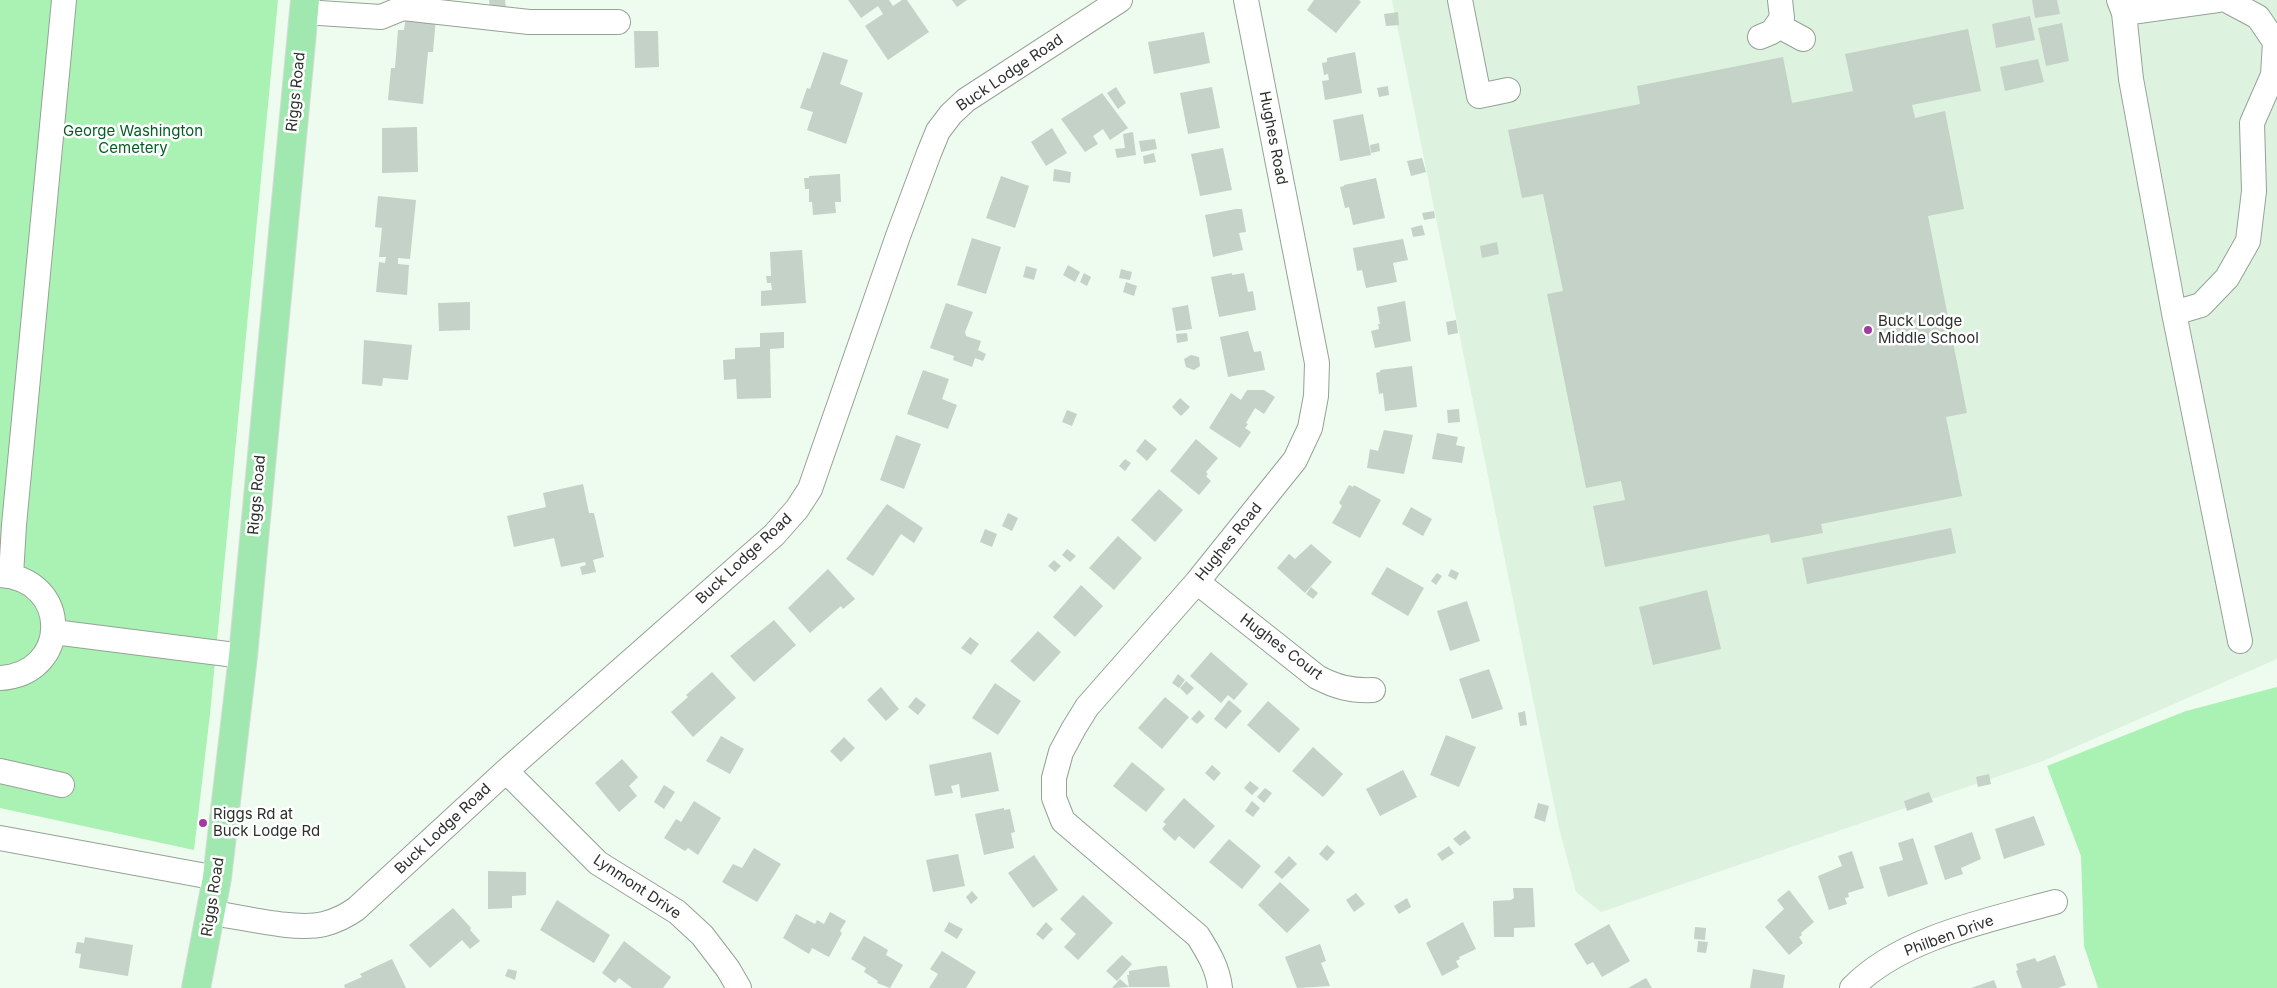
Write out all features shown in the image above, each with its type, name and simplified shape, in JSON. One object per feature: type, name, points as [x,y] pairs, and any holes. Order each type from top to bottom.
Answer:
[{"type":"main road","name":"Riggs Road","points":[[196,988],[212,913],[217,878],[243,656],[304,6]]},
{"type":"street","points":[[0,678],[12,677],[35,666],[47,651],[54,632],[50,607],[44,596],[35,586],[6,575],[15,515],[64,0]]},
{"type":"street","name":"Buck Lodge Road","points":[[212,913],[289,925],[322,925],[338,920],[356,910],[506,771],[774,535],[797,509],[810,489],[898,236],[938,131],[951,114],[966,100],[1120,0]]},
{"type":"street","name":"Hughes Road","points":[[1220,988],[1211,957],[1198,936],[1063,821],[1054,798],[1054,778],[1061,752],[1087,707],[1197,582],[1295,460],[1310,428],[1316,396],[1317,363],[1246,0]]},
{"type":"street","points":[[1460,0],[1479,96],[1508,90]]},
{"type":"street","points":[[1780,0],[1782,18],[1768,31],[1803,39]]},
{"type":"street","points":[[2218,0],[2122,7],[2131,79],[2174,314],[2240,641]]},
{"type":"street","points":[[2174,314],[2201,305],[2227,278],[2248,241],[2254,191],[2252,123],[2273,75],[2275,42],[2258,17],[2226,0]]},
{"type":"street","points":[[304,6],[381,17],[403,8],[529,22],[618,22]]},
{"type":"street","name":"Hughes Court","points":[[1197,582],[1317,677],[1337,687],[1349,690],[1374,690]]},
{"type":"street","points":[[54,632],[243,656]]},
{"type":"street","points":[[0,771],[62,785]]},
{"type":"street","name":"Lynmont Drive","points":[[506,771],[598,863],[677,912],[702,935],[728,969],[739,988]]},
{"type":"street","points":[[0,838],[217,878]]},
{"type":"street","name":"Philben Drive","points":[[1852,988],[1886,960],[1917,944],[1982,922],[2054,902]]},
{"type":"shaded area","name":"Buck Lodge Middle School","points":[[1392,0],[2277,0],[2277,659],[2043,761],[1601,912],[1576,892],[1559,828]]},
{"type":"green space","name":"George Washington Cemetery","points":[[0,0],[278,0],[210,714],[194,850],[0,808]]},
{"type":"green space","points":[[2277,687],[2277,988],[2098,988],[2084,946],[2081,856],[2047,766],[2186,711]]},
{"type":"building","points":[[489,0],[505,0],[506,8],[490,9]]},
{"type":"building","points":[[848,0],[889,0],[893,6],[902,0],[907,0],[929,32],[888,60],[865,26],[883,14],[878,6],[861,18]]},
{"type":"building","points":[[952,0],[967,0],[957,7]]},
{"type":"building","points":[[1314,0],[1359,0],[1361,2],[1336,33],[1307,10]]},
{"type":"building","points":[[2032,0],[2057,0],[2060,14],[2035,18]]},
{"type":"building","points":[[1398,12],[1399,25],[1386,26],[1384,14]]},
{"type":"building","points":[[406,15],[436,18],[433,52],[428,52],[423,104],[388,100],[391,68],[395,68],[398,30],[404,30]]},
{"type":"building","points":[[2030,16],[2035,40],[1996,48],[1992,24]]},
{"type":"building","points":[[2062,23],[2069,61],[2046,66],[2038,28]]},
{"type":"building","points":[[1968,29],[1981,91],[1912,105],[1915,118],[1945,111],[1964,209],[1928,216],[1967,413],[1946,417],[1962,496],[1821,524],[1823,533],[1771,543],[1769,534],[1605,567],[1593,506],[1625,500],[1621,481],[1586,488],[1547,294],[1563,291],[1543,194],[1522,198],[1508,130],[1640,104],[1637,86],[1783,57],[1792,103],[1853,91],[1845,54]]},
{"type":"building","points":[[634,31],[658,31],[659,67],[635,68]]},
{"type":"building","points":[[1204,32],[1210,63],[1154,74],[1148,42]]},
{"type":"building","points":[[823,52],[848,60],[840,84],[863,93],[846,144],[807,130],[813,112],[800,108],[807,88],[810,89]]},
{"type":"building","points":[[1355,52],[1362,93],[1325,100],[1322,81],[1329,80],[1328,74],[1324,75],[1322,63],[1327,62],[1327,58]]},
{"type":"building","points":[[2038,59],[2044,82],[2005,91],[2000,67]]},
{"type":"building","points":[[1388,86],[1389,95],[1379,97],[1377,88]]},
{"type":"building","points":[[1116,87],[1126,103],[1118,109],[1107,93]]},
{"type":"building","points":[[1212,87],[1220,128],[1188,134],[1180,93]]},
{"type":"building","points":[[1102,93],[1128,128],[1110,140],[1103,129],[1093,136],[1098,144],[1085,152],[1061,119]]},
{"type":"building","points":[[1363,114],[1371,155],[1340,161],[1333,120]]},
{"type":"building","points":[[417,127],[418,172],[382,173],[382,128]]},
{"type":"building","points":[[1052,128],[1067,153],[1046,166],[1031,142]]},
{"type":"building","points":[[1133,132],[1136,155],[1117,158],[1115,149],[1125,148],[1123,134]]},
{"type":"building","points":[[1155,139],[1157,149],[1141,152],[1139,141]]},
{"type":"building","points":[[1379,143],[1380,151],[1371,153],[1370,145]]},
{"type":"building","points":[[1223,148],[1232,190],[1200,196],[1191,154]]},
{"type":"building","points":[[1154,153],[1156,162],[1144,164],[1143,156]]},
{"type":"building","points":[[1422,158],[1426,172],[1411,176],[1407,161]]},
{"type":"building","points":[[1054,169],[1071,172],[1070,183],[1053,181]]},
{"type":"building","points":[[840,174],[841,202],[835,202],[836,213],[813,215],[812,202],[809,202],[809,189],[805,189],[804,178]]},
{"type":"building","points":[[1001,176],[1029,186],[1015,228],[986,218]]},
{"type":"building","points":[[1376,178],[1385,218],[1353,225],[1349,207],[1345,208],[1340,187]]},
{"type":"building","points":[[378,196],[416,200],[410,259],[398,258],[398,264],[409,265],[407,295],[376,292],[379,262],[385,263],[386,257],[379,257],[382,228],[375,227]]},
{"type":"building","points":[[1242,209],[1246,232],[1239,233],[1243,250],[1213,257],[1205,215]]},
{"type":"building","points":[[1434,211],[1435,218],[1424,220],[1422,213]]},
{"type":"building","points":[[1422,225],[1425,235],[1413,237],[1411,228]]},
{"type":"building","points":[[972,238],[1001,247],[986,294],[957,285]]},
{"type":"building","points":[[1403,239],[1408,260],[1393,263],[1397,282],[1366,288],[1362,270],[1357,271],[1353,248]]},
{"type":"building","points":[[1497,242],[1499,254],[1482,258],[1480,246]]},
{"type":"building","points":[[802,250],[806,303],[761,306],[761,291],[772,290],[771,283],[767,283],[766,276],[771,276],[770,252]]},
{"type":"building","points":[[1068,265],[1080,272],[1075,282],[1063,275]]},
{"type":"building","points":[[1026,266],[1037,269],[1034,280],[1023,277]]},
{"type":"building","points":[[1121,269],[1132,272],[1130,280],[1119,278]]},
{"type":"building","points":[[1084,273],[1091,277],[1087,286],[1080,282]]},
{"type":"building","points":[[1232,273],[1232,275],[1244,273],[1248,292],[1253,291],[1256,310],[1219,317],[1211,277]]},
{"type":"building","points":[[1126,282],[1137,286],[1134,296],[1123,292]]},
{"type":"building","points":[[1405,301],[1411,341],[1375,348],[1371,331],[1379,329],[1377,307]]},
{"type":"building","points":[[470,302],[470,330],[439,331],[438,303]]},
{"type":"building","points":[[946,303],[973,312],[965,332],[966,336],[981,341],[978,350],[986,354],[983,361],[975,358],[972,367],[953,360],[954,356],[930,348]]},
{"type":"building","points":[[1188,305],[1192,329],[1176,331],[1172,308]]},
{"type":"building","points":[[1456,320],[1458,333],[1448,335],[1446,322]]},
{"type":"building","points":[[1248,331],[1254,352],[1261,351],[1265,370],[1228,377],[1220,337]]},
{"type":"building","points":[[784,332],[784,348],[770,349],[771,398],[737,399],[736,379],[724,380],[723,360],[735,359],[735,348],[760,347],[760,333]]},
{"type":"building","points":[[1187,333],[1188,341],[1177,343],[1176,334]]},
{"type":"building","points":[[364,340],[412,345],[408,380],[383,378],[382,386],[362,384]]},
{"type":"building","points":[[1191,355],[1199,357],[1200,366],[1194,370],[1186,367],[1184,359]]},
{"type":"building","points":[[1412,366],[1417,407],[1385,411],[1383,393],[1379,394],[1376,373],[1380,372],[1380,370]]},
{"type":"building","points":[[923,370],[949,379],[942,399],[957,405],[948,429],[907,414]]},
{"type":"building","points":[[1247,390],[1264,390],[1275,397],[1264,414],[1255,408],[1245,428],[1251,432],[1240,448],[1209,428],[1231,393],[1241,400]]},
{"type":"building","points":[[1180,398],[1190,407],[1181,416],[1172,407]]},
{"type":"building","points":[[1459,409],[1460,422],[1448,423],[1447,410]]},
{"type":"building","points":[[1067,410],[1077,414],[1072,426],[1062,422]]},
{"type":"building","points":[[1384,430],[1413,435],[1404,474],[1367,468],[1370,449],[1378,451]]},
{"type":"building","points":[[1437,433],[1458,437],[1456,445],[1465,447],[1462,463],[1432,459]]},
{"type":"building","points":[[896,435],[921,444],[904,489],[880,480]]},
{"type":"building","points":[[1145,439],[1157,449],[1147,461],[1136,451]]},
{"type":"building","points":[[1196,439],[1218,458],[1206,472],[1208,474],[1206,476],[1211,481],[1199,495],[1170,471]]},
{"type":"building","points":[[1125,459],[1131,463],[1125,471],[1119,466]]},
{"type":"building","points":[[583,484],[589,513],[594,513],[604,557],[593,560],[596,572],[582,575],[580,567],[586,565],[585,562],[561,567],[554,538],[514,547],[507,516],[546,507],[543,493]]},
{"type":"building","points":[[1349,485],[1353,487],[1354,485],[1381,500],[1360,538],[1332,523],[1342,506],[1339,503]]},
{"type":"building","points":[[1159,489],[1183,510],[1155,542],[1131,520]]},
{"type":"building","points":[[887,504],[923,528],[914,543],[901,534],[873,576],[846,559]]},
{"type":"building","points":[[1411,507],[1432,519],[1423,536],[1402,524]]},
{"type":"building","points":[[1008,513],[1018,518],[1012,531],[1002,526]]},
{"type":"building","points":[[1951,528],[1956,553],[1807,584],[1802,558]]},
{"type":"building","points":[[985,529],[997,534],[992,547],[980,542]]},
{"type":"building","points":[[1118,536],[1142,558],[1114,590],[1089,568]]},
{"type":"building","points":[[1311,544],[1332,562],[1305,593],[1277,568],[1289,554],[1295,559]]},
{"type":"building","points":[[1067,549],[1076,556],[1070,562],[1062,555]]},
{"type":"building","points":[[1054,560],[1061,566],[1055,572],[1048,566]]},
{"type":"building","points":[[1387,567],[1424,588],[1408,616],[1371,594]]},
{"type":"building","points":[[828,569],[855,599],[843,609],[841,606],[810,633],[788,608]]},
{"type":"building","points":[[1451,569],[1459,573],[1456,580],[1448,576]]},
{"type":"building","points":[[1437,573],[1442,576],[1436,585],[1431,581]]},
{"type":"building","points":[[1081,585],[1103,606],[1075,637],[1053,617]]},
{"type":"building","points":[[1311,587],[1318,593],[1313,599],[1306,594]]},
{"type":"building","points":[[1707,590],[1721,649],[1653,665],[1639,607]]},
{"type":"building","points":[[1467,601],[1480,641],[1450,651],[1437,611]]},
{"type":"building","points":[[774,620],[796,645],[754,682],[730,656]]},
{"type":"building","points":[[1038,631],[1061,652],[1034,682],[1010,661]]},
{"type":"building","points":[[970,637],[979,644],[971,655],[961,648]]},
{"type":"building","points":[[1211,652],[1248,684],[1234,700],[1228,695],[1221,703],[1190,676]]},
{"type":"building","points":[[1489,669],[1503,709],[1472,719],[1459,679]]},
{"type":"building","points":[[712,672],[736,698],[693,737],[671,712],[688,697],[686,695]]},
{"type":"building","points":[[1178,674],[1185,680],[1179,688],[1172,683]]},
{"type":"building","points":[[1186,681],[1194,688],[1187,695],[1180,688]]},
{"type":"building","points":[[995,683],[1021,701],[998,735],[972,718]]},
{"type":"building","points":[[881,687],[899,709],[886,721],[867,700]]},
{"type":"building","points":[[916,697],[926,705],[918,715],[908,707]]},
{"type":"building","points":[[1165,697],[1189,717],[1162,749],[1138,728]]},
{"type":"building","points":[[1229,700],[1242,711],[1226,729],[1214,719]]},
{"type":"building","points":[[1268,701],[1300,729],[1279,753],[1247,725]]},
{"type":"building","points":[[1199,710],[1205,716],[1197,724],[1191,719]]},
{"type":"building","points":[[1525,711],[1527,725],[1520,726],[1518,713]]},
{"type":"building","points":[[1446,735],[1476,747],[1459,787],[1430,775]]},
{"type":"building","points":[[721,736],[744,749],[730,774],[706,761]]},
{"type":"building","points":[[844,737],[855,748],[841,762],[830,751]]},
{"type":"building","points":[[1313,747],[1343,774],[1323,797],[1292,771]]},
{"type":"building","points":[[991,752],[999,791],[961,798],[959,784],[951,786],[953,793],[935,796],[929,765]]},
{"type":"building","points":[[622,759],[638,777],[629,786],[637,796],[619,812],[595,783]]},
{"type":"building","points":[[1132,762],[1165,789],[1146,812],[1113,786]]},
{"type":"building","points":[[1212,765],[1221,773],[1214,781],[1205,773]]},
{"type":"building","points":[[1403,770],[1417,797],[1380,816],[1366,789]]},
{"type":"building","points":[[1989,774],[1991,784],[1978,787],[1976,777]]},
{"type":"building","points":[[1250,781],[1259,788],[1252,795],[1244,788]]},
{"type":"building","points":[[664,785],[675,792],[664,809],[654,802]]},
{"type":"building","points":[[1265,788],[1272,793],[1264,803],[1257,797]]},
{"type":"building","points":[[1929,792],[1933,802],[1907,811],[1904,801]]},
{"type":"building","points":[[1184,798],[1215,826],[1194,849],[1179,836],[1175,841],[1162,829],[1166,824],[1163,822]]},
{"type":"building","points":[[694,801],[721,818],[698,855],[688,848],[685,851],[664,838],[676,819],[681,822]]},
{"type":"building","points":[[1252,801],[1260,808],[1253,817],[1245,811]]},
{"type":"building","points":[[1538,803],[1549,806],[1545,822],[1534,818]]},
{"type":"building","points":[[1004,808],[1004,810],[1010,809],[1015,832],[1011,833],[1014,848],[984,855],[975,814]]},
{"type":"building","points":[[2034,816],[2045,845],[2004,859],[1995,829]]},
{"type":"building","points":[[1465,830],[1471,838],[1460,846],[1453,839]]},
{"type":"building","points":[[1972,832],[1981,859],[1961,868],[1963,874],[1945,880],[1934,846]]},
{"type":"building","points":[[1913,838],[1928,884],[1888,897],[1879,867],[1903,860],[1898,843]]},
{"type":"building","points":[[1229,839],[1261,866],[1242,889],[1209,862]]},
{"type":"building","points":[[1327,845],[1335,852],[1327,861],[1319,854]]},
{"type":"building","points":[[1449,846],[1454,853],[1442,861],[1437,854]]},
{"type":"building","points":[[754,848],[781,864],[757,902],[722,882],[733,864],[742,868]]},
{"type":"building","points":[[1852,851],[1864,888],[1848,893],[1849,897],[1845,898],[1847,904],[1829,910],[1818,876],[1842,866],[1838,856]]},
{"type":"building","points":[[958,854],[965,886],[933,892],[926,860]]},
{"type":"building","points":[[1034,855],[1058,890],[1033,908],[1008,873]]},
{"type":"building","points":[[1289,856],[1297,864],[1282,879],[1274,872]]},
{"type":"building","points":[[488,871],[526,872],[526,895],[512,896],[512,908],[488,909]]},
{"type":"building","points":[[1280,882],[1310,910],[1287,933],[1258,905]]},
{"type":"building","points":[[1513,888],[1533,888],[1535,927],[1514,928],[1514,937],[1494,937],[1493,901],[1511,900],[1514,898]]},
{"type":"building","points":[[1789,890],[1814,922],[1801,933],[1802,935],[1799,937],[1803,943],[1789,955],[1765,927],[1784,909],[1777,900]]},
{"type":"building","points":[[972,891],[978,898],[971,904],[966,897]]},
{"type":"building","points":[[1356,893],[1365,904],[1354,912],[1346,900]]},
{"type":"building","points":[[1083,895],[1113,923],[1078,960],[1064,947],[1076,934],[1060,919]]},
{"type":"building","points":[[1407,898],[1411,907],[1399,914],[1394,906]]},
{"type":"building","points":[[557,900],[610,935],[594,963],[540,930]]},
{"type":"building","points":[[453,908],[480,941],[470,949],[462,940],[430,968],[409,945]]},
{"type":"building","points":[[830,912],[846,921],[840,931],[842,933],[829,957],[812,948],[809,954],[783,938],[796,914],[815,924],[817,920],[824,924]]},
{"type":"building","points":[[949,922],[963,929],[957,939],[944,931]]},
{"type":"building","points":[[1046,922],[1053,929],[1043,940],[1036,934]]},
{"type":"building","points":[[1463,922],[1476,949],[1459,957],[1460,959],[1456,961],[1459,967],[1442,976],[1426,943]]},
{"type":"building","points":[[1609,924],[1630,961],[1602,977],[1593,962],[1587,965],[1574,944]]},
{"type":"building","points":[[1695,927],[1706,928],[1705,940],[1694,939]]},
{"type":"building","points":[[864,936],[888,950],[886,955],[903,965],[890,988],[877,983],[878,981],[864,972],[866,968],[851,959]]},
{"type":"building","points":[[85,937],[133,945],[128,976],[79,968],[81,954],[75,953],[77,942],[84,943]]},
{"type":"building","points":[[624,941],[671,977],[663,988],[632,988],[619,978],[615,983],[602,973]]},
{"type":"building","points":[[1698,941],[1708,942],[1706,953],[1697,952]]},
{"type":"building","points":[[1320,944],[1326,961],[1321,963],[1330,986],[1297,988],[1285,957]]},
{"type":"building","points":[[942,951],[976,972],[966,988],[929,988],[938,974],[930,969]]},
{"type":"building","points":[[1122,955],[1132,964],[1117,981],[1106,971]]},
{"type":"building","points":[[2055,955],[2066,985],[2058,988],[2022,988],[2016,971],[2018,970],[2016,964],[2035,958],[2037,962]]},
{"type":"building","points":[[392,959],[406,988],[345,988],[344,985],[362,977],[360,974]]},
{"type":"building","points":[[1167,966],[1170,987],[1129,987],[1127,975],[1129,975],[1129,971]]},
{"type":"building","points":[[508,969],[517,971],[515,980],[505,976]]},
{"type":"building","points":[[1753,969],[1785,975],[1783,988],[1750,988]]},
{"type":"building","points":[[1646,978],[1652,988],[1628,988]]},
{"type":"building","points":[[1120,979],[1129,987],[1112,988]]},
{"type":"building","points":[[1994,980],[1997,988],[1971,988]]},
{"type":"place","name":"Buck Lodge Middle School","points":[[1868,330]]},
{"type":"place","name":"Riggs Rd at Buck Lodge Rd","points":[[203,823]]}]
